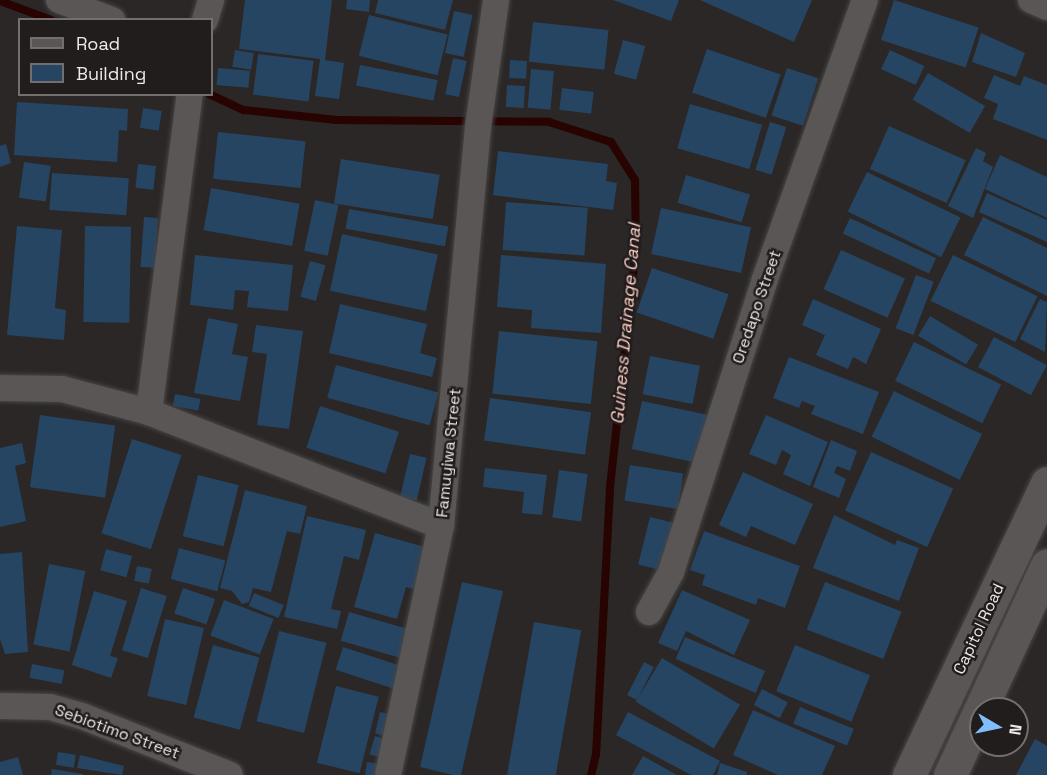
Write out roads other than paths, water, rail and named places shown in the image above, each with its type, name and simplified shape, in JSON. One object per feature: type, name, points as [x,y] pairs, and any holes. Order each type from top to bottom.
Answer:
[{"type":"main road","name":"Capitol Road","points":[[909,775],[1047,483]]},
{"type":"main road","points":[[950,775],[1047,565]]},
{"type":"street","points":[[59,0],[107,18]]},
{"type":"street","points":[[206,18],[211,0]]},
{"type":"street","name":"Famuyiwa Street","points":[[388,775],[441,526],[482,86],[496,0]]},
{"type":"street","name":"Oredapo Street","points":[[649,612],[671,572],[765,279],[865,0]]},
{"type":"street","points":[[1031,0],[1047,7]]},
{"type":"street","points":[[149,412],[189,98]]},
{"type":"street","points":[[0,388],[62,389],[149,412],[441,526]]},
{"type":"street","name":"Sebiotimo Street","points":[[0,706],[50,707],[82,716],[231,775]]},
{"type":"waterway","name":"Guiness Drainage Canal","points":[[0,1],[46,18]]},
{"type":"waterway","name":"Guiness Drainage Canal","points":[[213,96],[244,110],[336,120],[549,122],[611,142],[635,180],[636,248],[610,489],[596,754],[591,775]]}]
